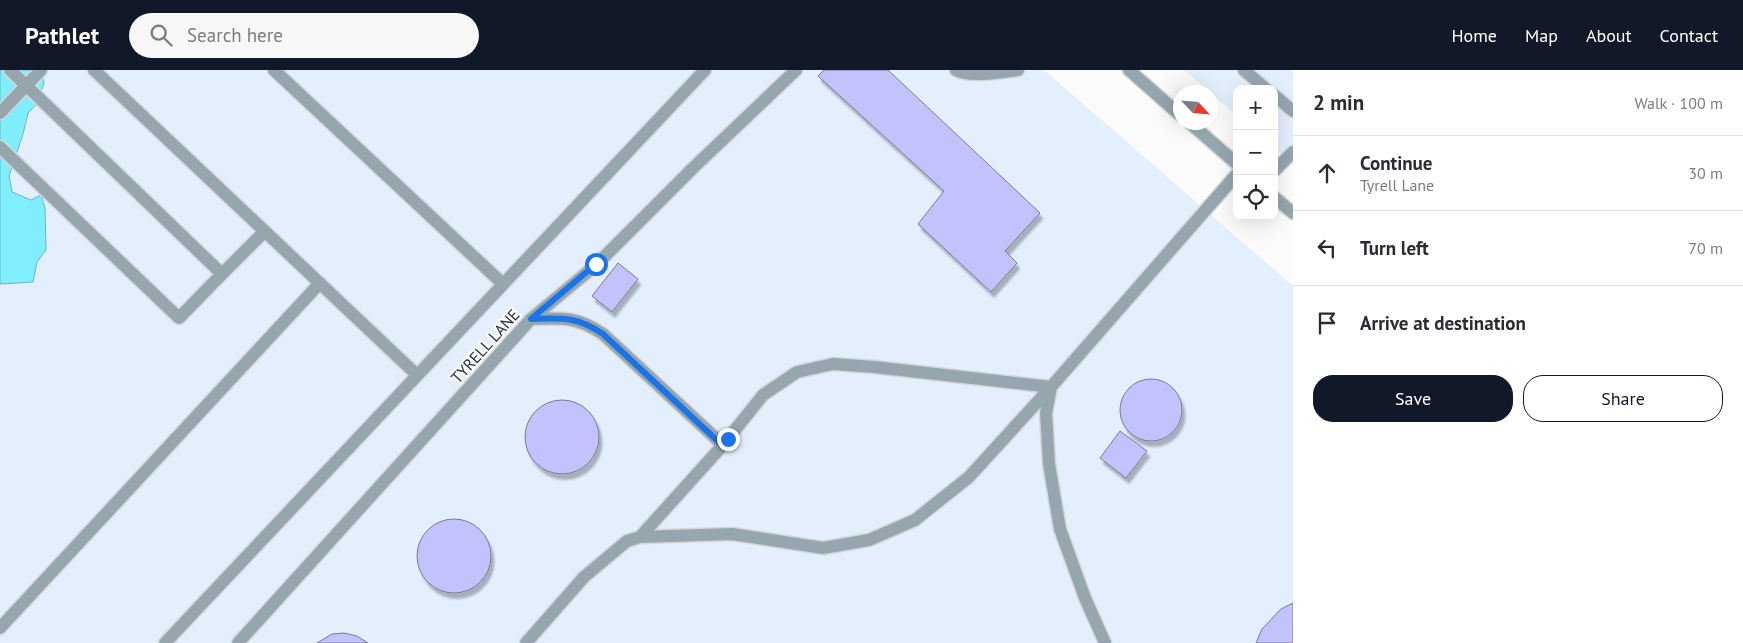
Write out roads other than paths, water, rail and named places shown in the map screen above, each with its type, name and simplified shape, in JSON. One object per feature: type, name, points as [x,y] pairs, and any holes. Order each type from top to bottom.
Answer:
[{"type":"street","points":[[10,70],[222,274]]},
{"type":"street","points":[[0,113],[41,70]]},
{"type":"street","points":[[94,70],[417,375]]},
{"type":"street","points":[[274,70],[504,284]]},
{"type":"street","points":[[165,643],[705,70]]},
{"type":"street","name":"TYRELL LANE","points":[[238,643],[531,319],[596,264],[796,70]]},
{"type":"street","points":[[956,70],[962,74],[1000,73],[1018,70]]},
{"type":"street","points":[[1244,70],[1261,85]]},
{"type":"street","points":[[1135,72],[1173,108]]},
{"type":"street","points":[[1278,98],[1293,111]]},
{"type":"street","points":[[1198,130],[1233,160]]},
{"type":"street","points":[[0,146],[179,318],[264,232]]},
{"type":"street","points":[[1278,167],[1293,152]]},
{"type":"street","points":[[526,643],[584,577],[627,541],[640,537],[732,534],[823,548],[869,540],[915,520],[969,477],[1051,387],[1236,175]]},
{"type":"street","points":[[1278,200],[1293,213]]},
{"type":"street","points":[[0,628],[320,283]]},
{"type":"street","points":[[531,319],[568,318],[588,324],[603,334],[723,446]]},
{"type":"street","points":[[640,537],[723,446],[764,395],[797,372],[833,364],[1051,387]]},
{"type":"street","points":[[1051,387],[1046,413],[1049,464],[1060,529],[1085,598],[1105,643]]},
{"type":"water","points":[[0,70],[41,70],[44,83],[37,104],[28,113],[9,176],[12,192],[31,200],[41,195],[45,208],[46,250],[37,262],[33,282],[0,284]]}]
